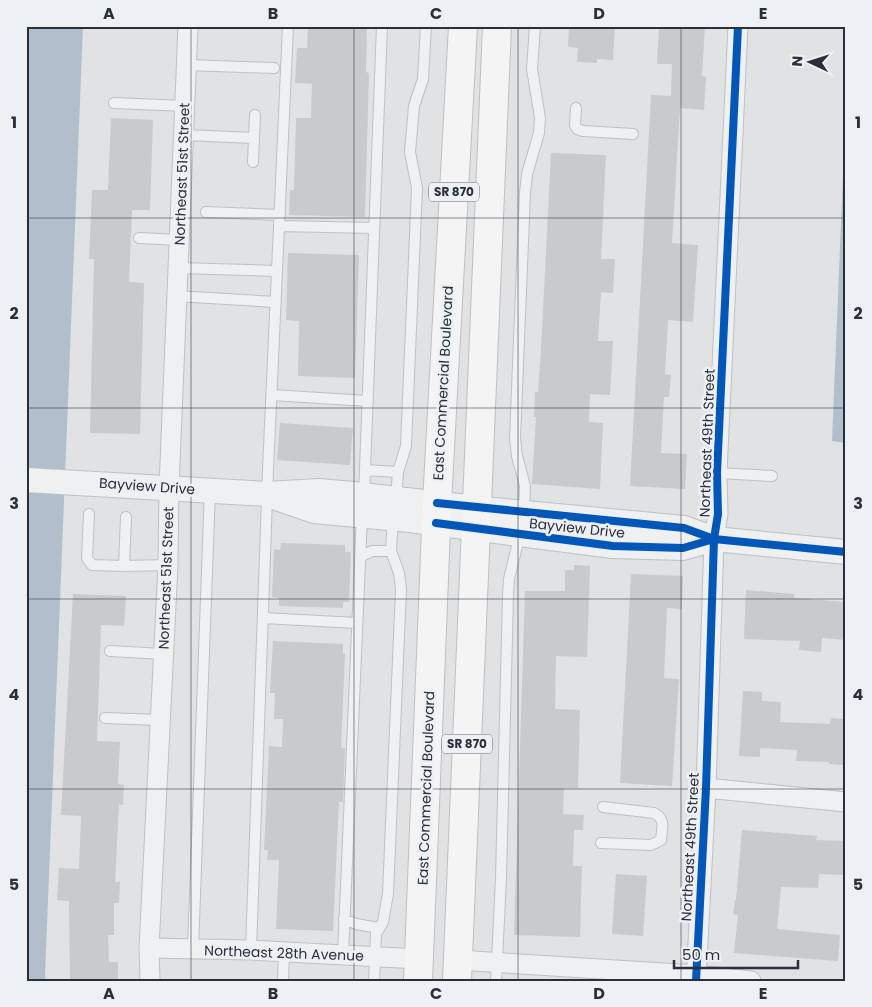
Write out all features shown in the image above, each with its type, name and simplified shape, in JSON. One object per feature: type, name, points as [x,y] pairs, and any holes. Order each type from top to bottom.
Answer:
[{"type":"main road","name":"East Commercial Boulevard","points":[[419,970],[436,513],[463,26]]},
{"type":"main road","name":"SR 870","points":[[452,974],[477,518],[497,26]]},
{"type":"main road","points":[[459,95],[480,125],[492,130]]},
{"type":"main road","points":[[457,132],[470,138],[479,149],[490,177]]},
{"type":"main road","points":[[419,970],[430,964],[452,974]]},
{"type":"street","name":"Northeast 51st Street","points":[[150,981],[149,948],[168,565],[176,296],[185,135],[188,26]]},
{"type":"street","name":"Northeast 49th Street","points":[[696,978],[706,788],[714,539],[718,514],[717,473],[738,26]]},
{"type":"street","name":"Bayview Drive","points":[[26,480],[268,494],[319,491],[363,505],[522,524],[684,528],[714,539],[846,552]]},
{"type":"street","points":[[706,788],[846,802]]},
{"type":"street","name":"Northeast 28th Avenue","points":[[149,948],[251,950],[375,956],[419,970]]},
{"type":"street","points":[[452,974],[497,972],[751,981]]},
{"type":"lane","points":[[251,950],[288,26]]},
{"type":"lane","points":[[343,955],[368,400],[382,26]]},
{"type":"lane","points":[[374,981],[376,934],[385,915],[388,894],[402,589],[399,573],[391,551],[398,472],[406,446],[418,188],[410,152],[414,106],[423,79],[426,26]]},
{"type":"lane","points":[[497,972],[508,595],[509,579],[522,524],[525,486],[514,438],[525,193],[539,133],[540,118],[533,78],[535,26]]},
{"type":"lane","points":[[187,65],[274,68]]},
{"type":"lane","points":[[114,103],[185,106]]},
{"type":"lane","points":[[576,108],[575,125],[577,129],[583,132],[632,134]]},
{"type":"lane","points":[[254,162],[255,116]]},
{"type":"lane","points":[[185,135],[254,138]]},
{"type":"lane","points":[[206,212],[280,221],[374,228]]},
{"type":"lane","points":[[139,238],[180,240]]},
{"type":"lane","points":[[178,268],[277,271]]},
{"type":"lane","points":[[176,296],[276,302]]},
{"type":"lane","points":[[272,395],[368,400]]},
{"type":"lane","points":[[365,470],[398,472]]},
{"type":"lane","points":[[717,473],[772,476]]},
{"type":"lane","points":[[194,949],[210,490]]},
{"type":"lane","points":[[89,514],[88,561],[92,565],[168,565]]},
{"type":"lane","points":[[124,566],[126,517]]},
{"type":"lane","points":[[360,557],[372,551],[391,551]]},
{"type":"lane","points":[[263,618],[357,623]]},
{"type":"lane","points":[[110,651],[164,654]]},
{"type":"lane","points":[[105,718],[161,720]]},
{"type":"lane","points":[[601,843],[651,845],[657,843],[661,840],[663,821],[660,816],[654,813],[603,807]]},
{"type":"lane","points":[[344,919],[356,924],[379,928]]},
{"type":"lane","points":[[283,981],[284,952]]},
{"type":"water","points":[[26,26],[83,26],[46,981],[26,981]]},
{"type":"water","points":[[846,102],[846,443],[832,441]]},
{"type":"building","points":[[308,26],[367,26],[366,72],[369,73],[365,217],[289,215],[290,190],[294,190],[296,118],[311,118],[312,84],[295,83],[297,48],[307,48]]},
{"type":"building","points":[[569,26],[615,26],[613,60],[597,59],[597,63],[577,62],[578,48],[568,47]]},
{"type":"building","points":[[659,26],[705,26],[702,76],[706,77],[704,110],[680,108],[672,243],[698,245],[693,322],[668,320],[665,374],[671,375],[669,397],[664,397],[661,453],[687,454],[685,489],[630,486],[651,95],[671,96],[672,64],[657,64]]},
{"type":"building","points":[[111,118],[153,120],[150,210],[132,210],[129,282],[144,283],[140,434],[90,433],[94,259],[89,259],[92,190],[108,190]]},
{"type":"building","points":[[551,153],[606,155],[601,259],[615,259],[613,293],[601,292],[598,341],[613,341],[610,395],[590,394],[589,422],[603,423],[600,489],[532,484],[536,417],[534,417],[535,392],[538,392],[541,350]]},
{"type":"building","points":[[288,253],[359,255],[355,378],[298,376],[299,321],[286,320]]},
{"type":"building","points":[[280,423],[353,428],[350,465],[277,460]]},
{"type":"building","points":[[281,543],[345,545],[345,552],[351,552],[349,602],[343,602],[343,608],[279,606],[279,598],[272,597],[274,549],[280,550]]},
{"type":"building","points":[[574,565],[590,566],[587,657],[556,656],[555,709],[580,710],[578,788],[564,788],[563,814],[584,815],[583,830],[574,830],[573,866],[582,866],[580,937],[514,935],[525,591],[565,591],[565,570],[574,570]]},
{"type":"building","points":[[631,574],[683,576],[682,609],[667,608],[664,678],[679,679],[672,786],[620,783]]},
{"type":"building","points":[[746,590],[794,594],[794,598],[846,602],[846,640],[822,638],[821,652],[799,650],[800,641],[744,639]]},
{"type":"building","points":[[73,594],[126,596],[124,626],[101,625],[97,741],[120,742],[118,784],[124,785],[123,805],[119,804],[115,882],[120,882],[119,903],[114,903],[114,935],[108,935],[109,962],[118,962],[118,981],[70,981],[69,901],[57,900],[59,868],[79,869],[81,816],[61,815]]},
{"type":"building","points":[[273,641],[343,644],[343,654],[345,654],[341,748],[345,748],[343,802],[339,802],[333,931],[276,929],[279,860],[267,860],[268,850],[264,850],[269,746],[282,747],[283,719],[274,719],[275,693],[270,693]]},
{"type":"building","points":[[743,691],[762,692],[762,701],[781,702],[780,722],[830,724],[831,718],[846,719],[846,765],[829,764],[829,762],[796,761],[797,750],[760,748],[760,757],[739,756]]},
{"type":"building","points":[[742,830],[817,836],[816,840],[846,841],[845,875],[819,874],[818,888],[781,887],[777,929],[840,935],[838,961],[734,953],[738,915],[733,914]]},
{"type":"building","points":[[616,874],[647,876],[643,936],[612,934]]},
{"type":"cycle path","points":[[696,981],[706,788],[714,539],[718,514],[717,473],[738,26]]},
{"type":"cycle path","points":[[437,503],[684,528],[714,539],[846,552]]},
{"type":"cycle path","points":[[436,523],[613,546],[683,548],[714,539]]}]
